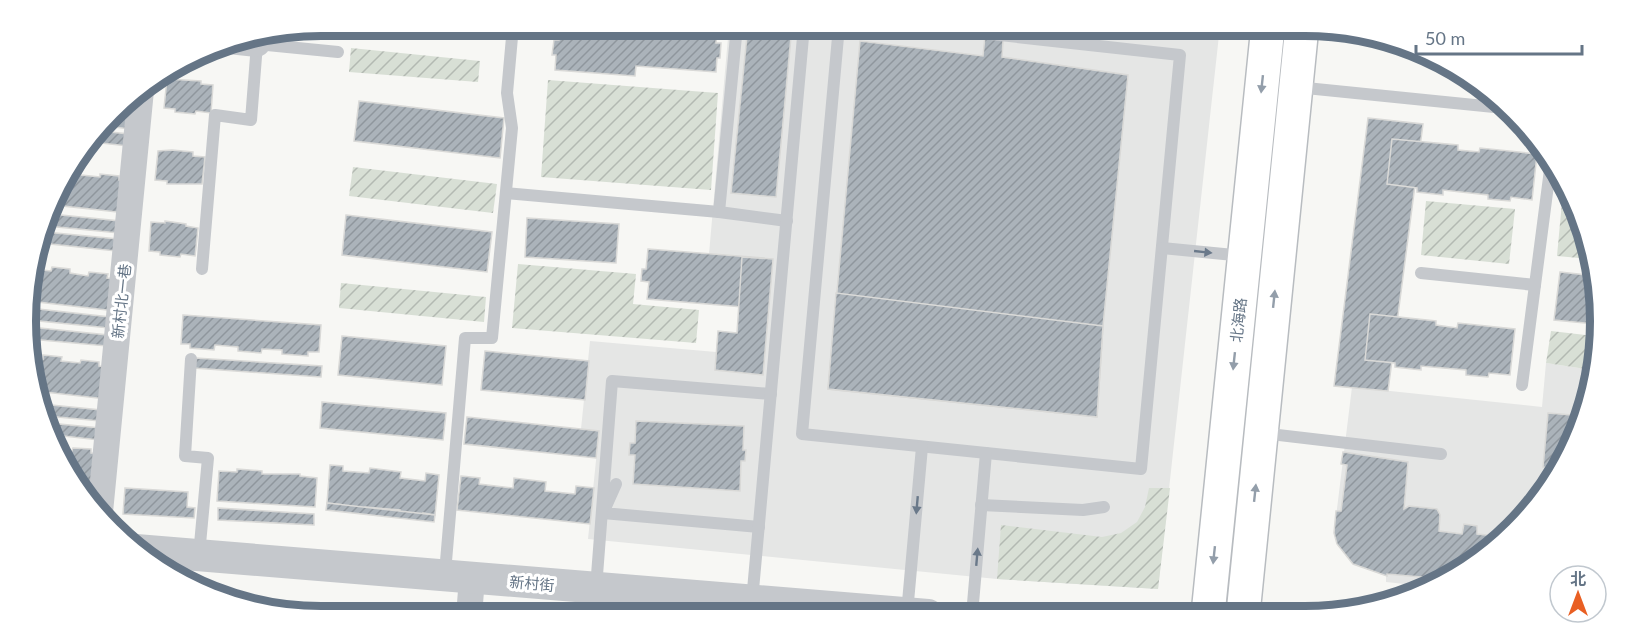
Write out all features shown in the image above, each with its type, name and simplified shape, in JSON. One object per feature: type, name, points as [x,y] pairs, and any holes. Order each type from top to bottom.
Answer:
[{"type":"main road","name":"北海路","points":[[1209,606],[1267,36]]},
{"type":"main road","points":[[1244,606],[1301,36]]},
{"type":"street","name":"新村北一巷","points":[[101,502],[140,101]]},
{"type":"street","name":"新村街","points":[[154,551],[816,606]]},
{"type":"street","points":[[458,577],[466,606]]},
{"type":"lane","points":[[458,577],[465,338],[492,338],[512,128],[507,93],[512,36]]},
{"type":"lane","points":[[719,212],[736,36]]},
{"type":"lane","points":[[752,601],[803,36]]},
{"type":"lane","points":[[838,36],[802,434],[1141,470],[1180,56],[1011,36]]},
{"type":"lane","points":[[202,268],[215,115],[251,120],[257,44],[338,52]]},
{"type":"lane","points":[[1296,87],[1493,107]]},
{"type":"lane","points":[[1522,384],[1549,175]]},
{"type":"lane","points":[[506,193],[787,220]]},
{"type":"lane","points":[[1162,248],[1245,256]]},
{"type":"lane","points":[[1420,273],[1535,285]]},
{"type":"lane","points":[[191,359],[185,456],[208,458],[199,555]]},
{"type":"lane","points":[[596,588],[612,381],[771,394]]},
{"type":"lane","points":[[1261,433],[1441,454]]},
{"type":"lane","points":[[918,606],[922,447]]},
{"type":"lane","points":[[973,606],[986,453]]},
{"type":"lane","points":[[603,513],[616,484]]},
{"type":"lane","points":[[981,505],[1083,510],[1104,507]]},
{"type":"lane","points":[[603,513],[759,527]]},
{"type":"shaded area","points":[[728,36],[1219,36],[1158,589],[997,579],[588,539],[599,431],[581,429],[590,341],[716,352],[718,331],[737,333],[742,257],[709,254]]},
{"type":"shaded area","points":[[351,48],[480,61],[478,82],[349,72]]},
{"type":"shaded area","points":[[548,80],[718,93],[711,190],[541,177]]},
{"type":"shaded area","points":[[353,167],[497,184],[493,213],[349,196]]},
{"type":"shaded area","points":[[1562,198],[1575,229],[1583,258],[1557,256]]},
{"type":"shaded area","points":[[1426,201],[1515,209],[1509,264],[1421,255]]},
{"type":"shaded area","points":[[518,264],[636,274],[633,304],[699,310],[696,343],[512,328]]},
{"type":"shaded area","points":[[341,283],[486,297],[484,322],[339,308]]},
{"type":"shaded area","points":[[1551,331],[1589,335],[1586,369],[1546,363]]},
{"type":"shaded area","points":[[1546,363],[1586,369],[1575,413],[1552,464],[1507,523],[1463,558],[1431,577],[1412,585],[1386,582],[1386,576],[1353,564],[1337,544],[1334,533],[1352,387],[1542,407]]},
{"type":"shaded area","points":[[1149,488],[1170,488],[1158,589],[997,579],[1001,525],[1102,537],[1121,533],[1137,522],[1145,507]]},
{"type":"building","points":[[559,36],[717,36],[716,43],[721,43],[716,72],[636,66],[635,76],[555,70],[556,55],[552,55],[554,40],[559,40]]},
{"type":"building","points":[[747,36],[791,36],[776,197],[731,193]]},
{"type":"building","points":[[985,36],[1003,36],[1002,57],[1128,75],[1103,326],[1097,417],[828,389],[860,41],[983,56]]},
{"type":"building","points":[[170,79],[201,81],[201,84],[213,85],[211,113],[175,112],[175,109],[164,108],[167,82]]},
{"type":"building","points":[[359,101],[504,118],[500,158],[354,141]]},
{"type":"building","points":[[122,116],[132,117],[131,129],[112,127]]},
{"type":"building","points":[[1368,118],[1423,124],[1388,391],[1334,386]]},
{"type":"building","points":[[108,132],[129,134],[128,146],[99,143]]},
{"type":"building","points":[[1392,139],[1458,145],[1458,150],[1479,152],[1480,148],[1535,154],[1537,156],[1532,200],[1511,197],[1510,201],[1488,199],[1488,195],[1443,190],[1443,195],[1417,192],[1417,188],[1387,184]]},
{"type":"building","points":[[158,151],[193,152],[193,156],[205,157],[202,184],[167,184],[167,181],[155,180]]},
{"type":"building","points":[[79,171],[81,175],[119,176],[119,180],[130,181],[126,213],[61,206]]},
{"type":"building","points":[[57,215],[120,221],[119,233],[52,226]]},
{"type":"building","points":[[346,215],[492,232],[487,272],[342,255]]},
{"type":"building","points":[[527,218],[619,224],[616,263],[525,257]]},
{"type":"building","points":[[165,221],[198,228],[195,256],[160,255],[160,252],[149,251],[151,222],[165,223]]},
{"type":"building","points":[[50,232],[118,239],[116,251],[47,244]]},
{"type":"building","points":[[648,249],[764,258],[765,291],[757,291],[755,308],[647,299],[649,282],[641,281],[642,269],[646,269]]},
{"type":"building","points":[[742,257],[773,259],[763,375],[715,370],[718,331],[737,333]]},
{"type":"building","points":[[52,267],[70,269],[70,273],[88,276],[89,272],[108,274],[107,278],[118,279],[115,311],[37,302],[40,270],[51,271]]},
{"type":"building","points":[[1560,272],[1587,275],[1590,323],[1554,320]]},
{"type":"building","points":[[836,293],[1103,326],[1097,417],[828,389]]},
{"type":"building","points":[[37,309],[110,317],[109,328],[36,321]]},
{"type":"building","points":[[1370,314],[1436,321],[1436,325],[1457,328],[1458,323],[1515,329],[1510,375],[1489,373],[1488,377],[1466,375],[1466,370],[1421,366],[1421,370],[1395,367],[1395,363],[1365,360]]},
{"type":"building","points":[[183,315],[321,325],[319,352],[308,352],[308,356],[282,354],[282,350],[262,349],[261,353],[238,351],[238,347],[215,345],[214,350],[190,348],[190,344],[181,344]]},
{"type":"building","points":[[36,328],[108,335],[107,346],[37,340]]},
{"type":"building","points":[[342,336],[446,346],[442,385],[338,375]]},
{"type":"building","points":[[485,351],[589,361],[585,400],[481,390]]},
{"type":"building","points":[[43,355],[62,357],[61,361],[99,362],[99,366],[110,367],[106,399],[45,392],[38,358],[43,359]]},
{"type":"building","points":[[195,358],[322,366],[321,377],[194,368]]},
{"type":"building","points":[[322,402],[446,413],[443,440],[320,428]]},
{"type":"building","points":[[49,405],[101,410],[100,421],[52,417]]},
{"type":"building","points":[[1548,413],[1574,415],[1552,464],[1550,467],[1543,467]]},
{"type":"building","points":[[467,417],[599,431],[596,458],[464,444]]},
{"type":"building","points":[[636,421],[744,426],[743,450],[746,450],[745,461],[741,461],[740,491],[633,484],[635,455],[629,455],[630,443],[635,443]]},
{"type":"building","points":[[55,424],[100,428],[99,440],[60,436]]},
{"type":"building","points":[[73,448],[91,449],[91,453],[102,454],[100,486],[88,485],[67,451],[72,451]]},
{"type":"building","points":[[1343,452],[1408,462],[1404,509],[1409,506],[1437,509],[1440,515],[1439,531],[1462,534],[1464,524],[1477,526],[1477,534],[1492,536],[1463,558],[1429,578],[1387,574],[1387,576],[1353,564],[1337,544],[1334,533],[1336,511],[1341,511],[1347,465],[1341,464]]},
{"type":"building","points":[[330,465],[343,466],[343,471],[369,473],[370,468],[401,472],[400,478],[425,481],[426,473],[439,475],[435,515],[423,513],[423,519],[399,516],[400,510],[365,507],[364,513],[343,511],[344,505],[327,503]]},
{"type":"building","points":[[237,469],[262,471],[262,474],[300,474],[300,476],[317,478],[315,507],[217,501],[219,471],[237,472]]},
{"type":"building","points":[[461,476],[480,478],[479,484],[513,488],[514,478],[546,482],[545,491],[575,494],[576,486],[594,488],[590,524],[457,510]]},
{"type":"building","points":[[125,488],[188,492],[187,507],[195,508],[194,518],[123,514]]},
{"type":"building","points":[[327,503],[435,515],[434,522],[326,510]]},
{"type":"building","points":[[218,508],[314,514],[314,525],[218,520]]}]
